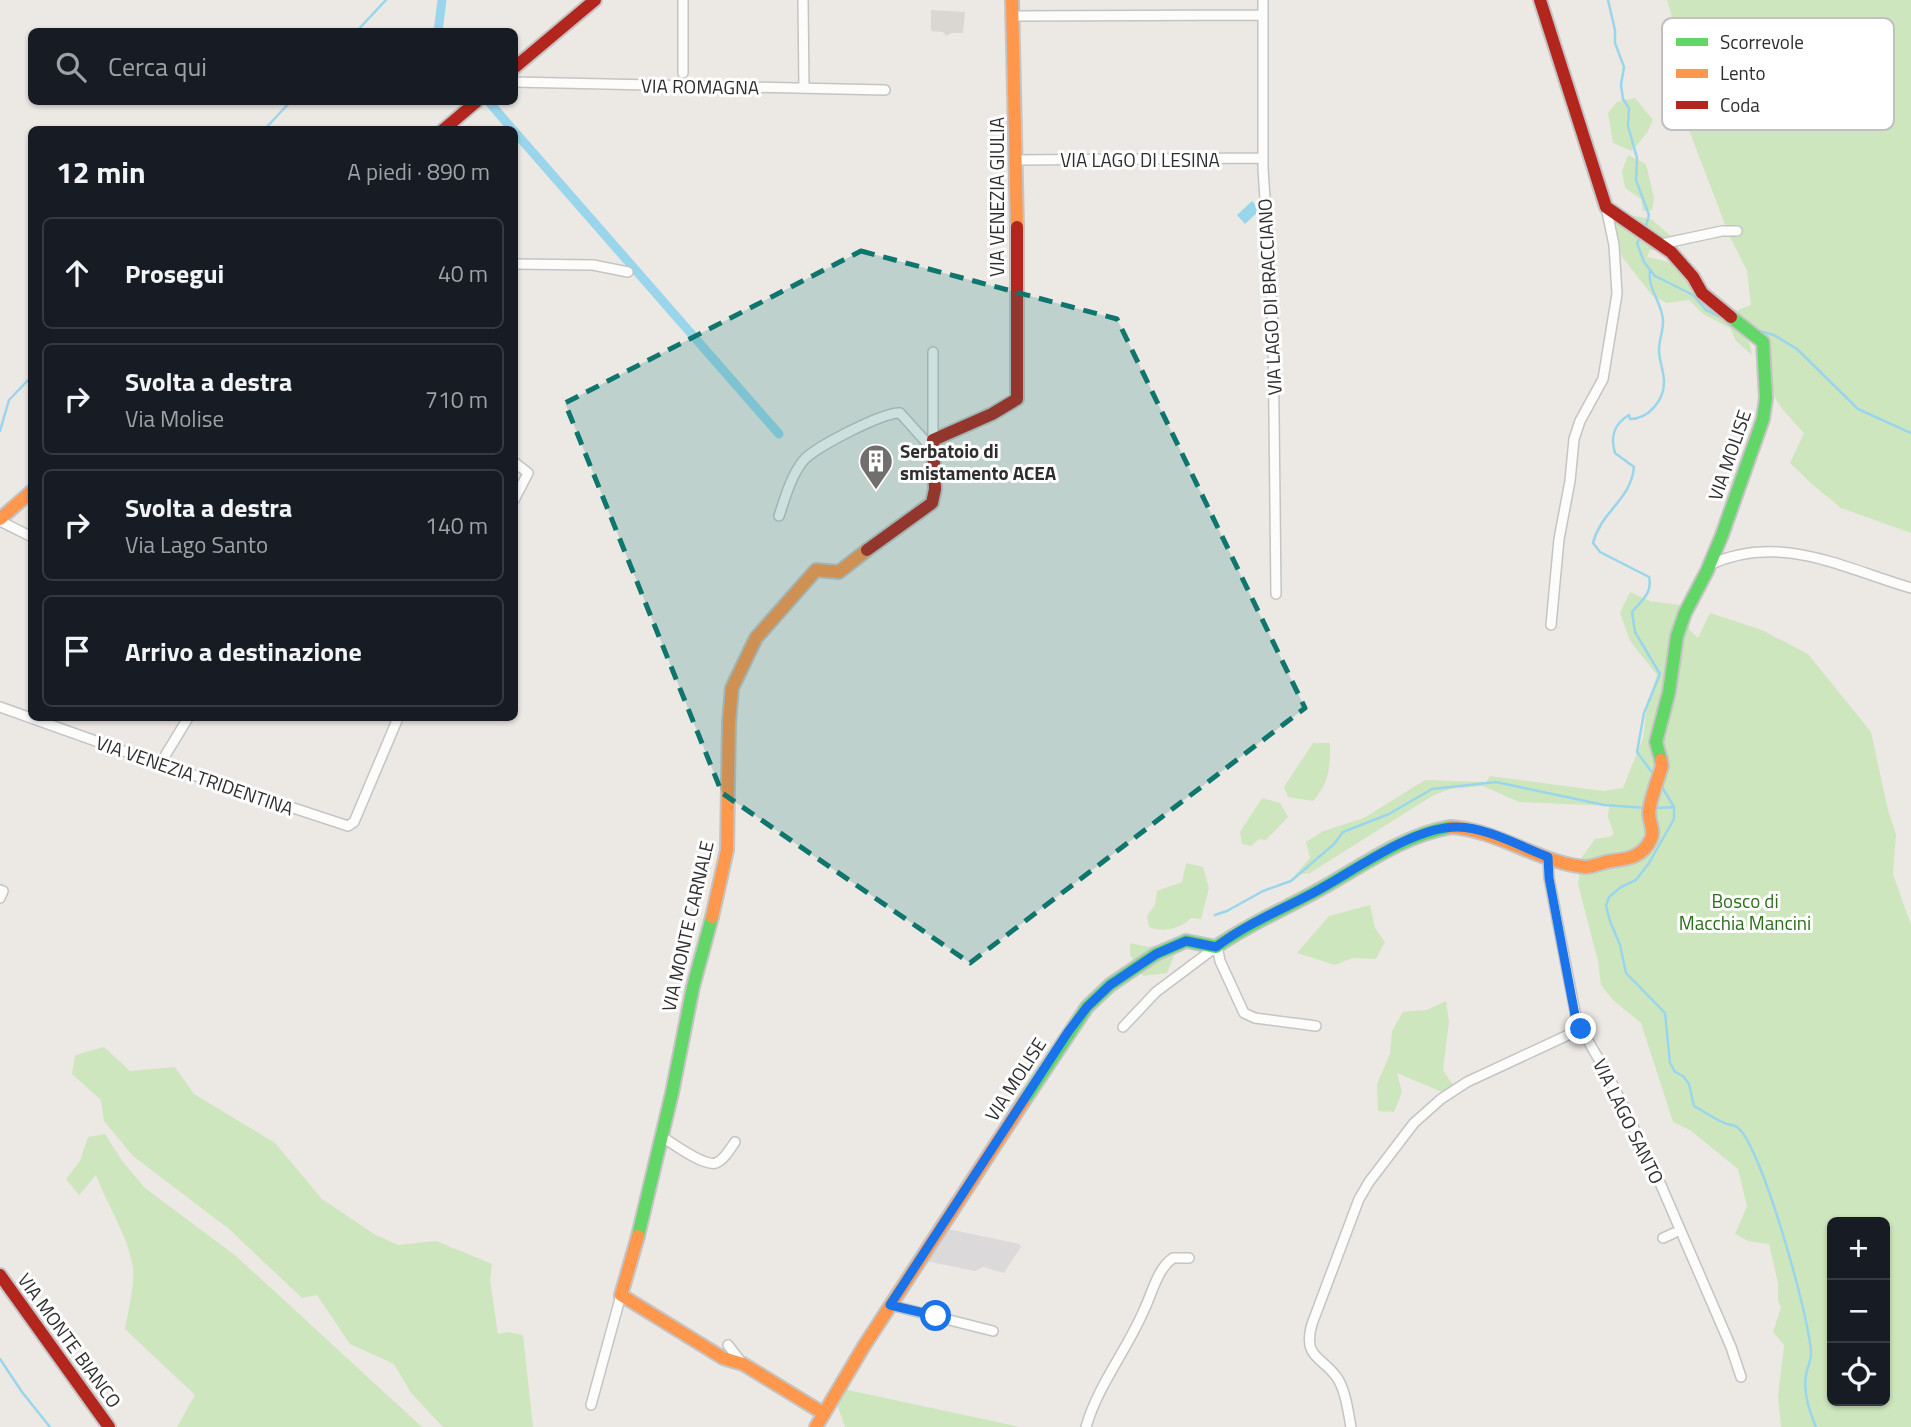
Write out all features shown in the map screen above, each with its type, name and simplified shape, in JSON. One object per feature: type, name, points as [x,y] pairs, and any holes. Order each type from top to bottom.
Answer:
[{"type":"street","points":[[518,65],[595,0]]},
{"type":"street","points":[[682,0],[683,74]]},
{"type":"street","points":[[803,0],[804,88]]},
{"type":"street","name":"VIA VENEZIA GIULIA","points":[[929,441],[1016,401],[1017,160],[1012,0]]},
{"type":"street","name":"VIA LAGO DI BRACCIANO","points":[[1263,0],[1263,158],[1273,326],[1276,594]]},
{"type":"street","points":[[1540,0],[1606,207],[1614,245],[1615,305],[1603,379],[1574,439],[1570,481],[1559,539],[1551,625]]},
{"type":"street","points":[[1012,16],[1263,15]]},
{"type":"street","name":"VIA ROMAGNA","points":[[518,82],[885,90]]},
{"type":"street","points":[[449,126],[473,105]]},
{"type":"street","name":"VIA LAGO DI LESINA","points":[[1017,160],[1263,158]]},
{"type":"street","name":"VIA MOLISE","points":[[1548,857],[1587,867],[1608,861],[1629,860],[1637,856],[1652,838],[1651,808],[1662,766],[1656,742],[1669,692],[1676,636],[1709,565],[1765,413],[1763,342],[1702,293],[1678,260],[1661,244],[1606,207]]},
{"type":"street","points":[[1661,244],[1722,231],[1737,231]]},
{"type":"street","points":[[518,264],[593,265],[628,272]]},
{"type":"street","points":[[929,441],[933,352]]},
{"type":"street","points":[[779,516],[803,462],[811,453],[831,442],[896,412],[929,441]]},
{"type":"street","name":"VIA MONTE CARNALE","points":[[621,1294],[644,1214],[693,986],[727,850],[730,700],[735,680],[756,638],[816,570],[839,572],[907,519],[931,505],[935,494],[929,441]]},
{"type":"street","points":[[518,465],[528,473],[518,492]]},
{"type":"street","points":[[28,495],[0,520],[28,535]]},
{"type":"street","points":[[1709,565],[1745,552],[1784,551],[1828,561],[1911,588]]},
{"type":"street","name":"VIA VENEZIA TRIDENTINA","points":[[0,706],[28,716]]},
{"type":"street","name":"VIA VENEZIA TRIDENTINA","points":[[41,721],[160,764],[351,825],[397,721]]},
{"type":"street","points":[[160,764],[186,721]]},
{"type":"street","points":[[1123,1027],[1156,992],[1237,932],[1408,840],[1430,831],[1450,827],[1468,828],[1548,857]]},
{"type":"street","name":"VIA LAGO SANTO","points":[[1548,857],[1549,878],[1575,1015],[1608,1075],[1657,1176],[1731,1347],[1741,1377]]},
{"type":"street","points":[[0,890],[3,891],[0,898]]},
{"type":"street","name":"VIA MOLISE","points":[[816,1427],[890,1305],[1087,1007],[1110,985],[1156,954],[1186,941],[1216,946]]},
{"type":"street","points":[[1216,946],[1244,1013],[1255,1018],[1317,1026]]},
{"type":"street","points":[[1351,1427],[1339,1382],[1312,1352],[1310,1337],[1321,1299],[1362,1193],[1414,1123],[1441,1099],[1474,1079],[1581,1029]]},
{"type":"street","points":[[661,1136],[711,1164],[720,1161],[735,1143]]},
{"type":"street","points":[[1664,1238],[1674,1233]]},
{"type":"street","points":[[1086,1427],[1097,1399],[1167,1264],[1173,1258],[1189,1258]]},
{"type":"street","name":"VIA MONTE BIANCO","points":[[0,1275],[109,1427]]},
{"type":"street","points":[[592,1405],[621,1294],[723,1358],[743,1364],[823,1413]]},
{"type":"street","points":[[890,1305],[993,1331]]},
{"type":"street","points":[[728,1345],[743,1364]]},
{"type":"highlighted area","points":[[861,251],[1117,319],[1305,708],[970,963],[722,793],[565,403]]},
{"type":"shaded area","points":[[931,10],[965,12],[963,33],[951,33],[947,36],[943,32],[931,31]]},
{"type":"shaded area","points":[[948,1229],[1019,1244],[1021,1247],[1004,1273],[983,1267],[975,1271],[926,1261]]},
{"type":"green space","points":[[1667,0],[1911,0],[1911,533],[1841,508],[1790,463],[1804,433],[1779,404],[1770,386],[1768,349],[1748,337],[1752,355],[1736,341],[1730,328],[1703,314],[1689,300],[1667,303],[1652,295],[1622,257],[1614,224],[1629,215],[1651,219],[1672,237],[1666,252],[1650,250],[1647,257],[1668,262],[1683,270],[1693,282],[1701,303],[1735,311],[1751,305],[1747,271],[1729,235],[1689,130],[1894,130],[1894,18],[1672,18]]},
{"type":"green space","points":[[1635,98],[1653,120],[1647,133],[1632,151],[1613,143],[1608,113],[1617,102]]},
{"type":"green space","points":[[1628,155],[1646,164],[1654,198],[1652,210],[1643,211],[1641,199],[1625,188],[1622,171]]},
{"type":"green space","name":"Bosco di Macchia Mancini","points":[[1630,592],[1650,601],[1687,606],[1689,629],[1698,638],[1710,613],[1762,630],[1808,654],[1871,732],[1896,834],[1893,874],[1911,925],[1911,1427],[1781,1427],[1778,1396],[1784,1345],[1773,1332],[1781,1307],[1769,1244],[1748,1241],[1735,1234],[1747,1206],[1738,1169],[1690,1130],[1673,1122],[1641,1023],[1613,1000],[1601,985],[1598,961],[1578,884],[1582,857],[1595,839],[1614,834],[1608,817],[1609,806],[1519,802],[1483,786],[1450,789],[1432,796],[1310,873],[1295,875],[1310,858],[1306,842],[1323,831],[1364,818],[1425,780],[1486,782],[1490,776],[1603,791],[1623,788],[1643,738],[1647,705],[1657,675],[1630,641],[1620,613]]},
{"type":"green space","points":[[1313,743],[1330,743],[1326,781],[1313,801],[1288,797],[1284,787]]},
{"type":"green space","points":[[1262,798],[1280,803],[1288,817],[1266,840],[1259,839],[1251,846],[1242,844],[1240,832]]},
{"type":"green space","points":[[1186,863],[1203,867],[1209,888],[1201,919],[1191,918],[1171,929],[1149,927],[1147,916],[1155,905],[1157,891],[1182,882]]},
{"type":"green space","points":[[1370,905],[1375,928],[1385,942],[1376,959],[1352,958],[1335,965],[1297,953],[1329,916]]},
{"type":"green space","points":[[1130,943],[1148,947],[1162,945],[1175,953],[1167,973],[1143,976],[1130,955]]},
{"type":"green space","points":[[1446,1001],[1449,1022],[1443,1070],[1453,1085],[1442,1092],[1397,1073],[1402,1092],[1394,1112],[1378,1111],[1377,1084],[1390,1054],[1392,1031],[1403,1012],[1427,1010]]},
{"type":"green space","points":[[104,1047],[130,1071],[175,1067],[194,1094],[275,1143],[322,1199],[374,1234],[398,1245],[436,1241],[492,1264],[490,1280],[498,1334],[507,1332],[523,1335],[533,1427],[443,1427],[411,1393],[394,1364],[350,1344],[317,1295],[302,1298],[229,1229],[133,1156],[104,1121],[101,1100],[72,1074],[75,1055]]},
{"type":"green space","points":[[105,1134],[123,1162],[145,1188],[236,1256],[422,1427],[177,1427],[195,1395],[125,1329],[133,1268],[122,1232],[96,1175],[79,1195],[66,1179],[80,1161],[88,1137]]},
{"type":"green space","points":[[843,1389],[1020,1427],[845,1427],[838,1407]]},
{"type":"water","points":[[1252,201],[1260,210],[1245,224],[1237,215]]},
{"type":"waterway","points":[[360,28],[386,0]]},
{"type":"waterway","points":[[438,28],[442,0]]},
{"type":"waterway","points":[[1608,0],[1615,43],[1624,67],[1621,85],[1623,99],[1629,108],[1628,126],[1637,158],[1636,180],[1649,215],[1645,229]]},
{"type":"waterway","points":[[268,126],[287,105]]},
{"type":"waterway","points":[[492,105],[510,126]]},
{"type":"waterway","points":[[518,136],[779,434]]},
{"type":"waterway","points":[[1640,238],[1637,243],[1644,262],[1655,276],[1693,295],[1706,310],[1727,320]]},
{"type":"waterway","points":[[1650,270],[1651,284],[1663,316],[1659,350],[1664,378],[1663,389],[1654,408],[1637,418],[1630,419],[1629,415],[1620,422],[1615,431],[1615,453],[1634,467],[1632,478],[1622,497],[1602,522],[1593,543],[1600,552],[1649,577],[1648,592],[1632,612],[1635,632],[1660,674],[1644,713],[1637,752],[1654,775]]},
{"type":"waterway","points":[[1756,330],[1774,335],[1797,349],[1858,409],[1911,433]]},
{"type":"waterway","points":[[0,431],[9,400],[28,380]]},
{"type":"waterway","points":[[1215,915],[1263,891],[1291,881],[1334,844],[1343,832],[1389,814],[1432,789],[1496,782],[1604,805],[1646,808]]},
{"type":"waterway","points":[[1662,787],[1674,807],[1674,819],[1636,880],[1609,897],[1606,906],[1620,945],[1626,973],[1665,1013],[1670,1063],[1675,1072],[1683,1076],[1689,1084],[1694,1106],[1737,1127],[1747,1140],[1759,1165],[1783,1234],[1803,1307],[1811,1354],[1805,1381],[1806,1395],[1816,1427]]},
{"type":"waterway","points":[[1657,808],[1674,807]]},
{"type":"waterway","points":[[0,1359],[50,1427]]},
{"type":"traffic: fast","points":[[1661,760],[1656,742],[1669,692],[1677,636],[1722,535],[1763,419],[1766,398],[1763,342],[1731,317]]},
{"type":"traffic: fast","points":[[1024,1101],[1087,1007],[1110,985],[1156,954],[1186,941],[1216,947],[1398,845],[1415,837],[1451,827]]},
{"type":"traffic: fast","points":[[638,1236],[672,1093],[693,987],[712,917]]},
{"type":"traffic: slow","points":[[1012,0],[1017,227]]},
{"type":"traffic: slow","points":[[0,519],[28,494]]},
{"type":"traffic: slow","points":[[712,917],[727,850],[732,688],[756,638],[816,570],[839,572],[867,550]]},
{"type":"traffic: slow","points":[[1451,827],[1485,834],[1552,859],[1585,867],[1629,858],[1644,850],[1652,836],[1649,813],[1662,766],[1661,760]]},
{"type":"traffic: slow","points":[[816,1427],[864,1346],[1024,1101]]},
{"type":"traffic: slow","points":[[638,1236],[621,1295],[723,1358],[743,1364],[823,1413]]},
{"type":"traffic: jam","points":[[518,65],[595,0]]},
{"type":"traffic: jam","points":[[1540,0],[1606,207],[1671,252],[1693,277],[1702,293],[1731,317]]},
{"type":"traffic: jam","points":[[448,126],[472,105]]},
{"type":"traffic: jam","points":[[867,550],[932,503],[935,489],[933,440],[992,414],[1017,399],[1017,227]]},
{"type":"traffic: jam","points":[[0,1275],[109,1427]]},
{"type":"place","name":"Serbatoio di smistamento ACEA","points":[[876,491]]},
{"type":"route","points":[[936,1316],[890,1305],[1087,1007],[1110,985],[1156,954],[1186,941],[1216,947],[1237,932],[1408,840],[1440,828],[1468,828],[1548,857],[1547,867],[1575,1015],[1581,1029]]}]
